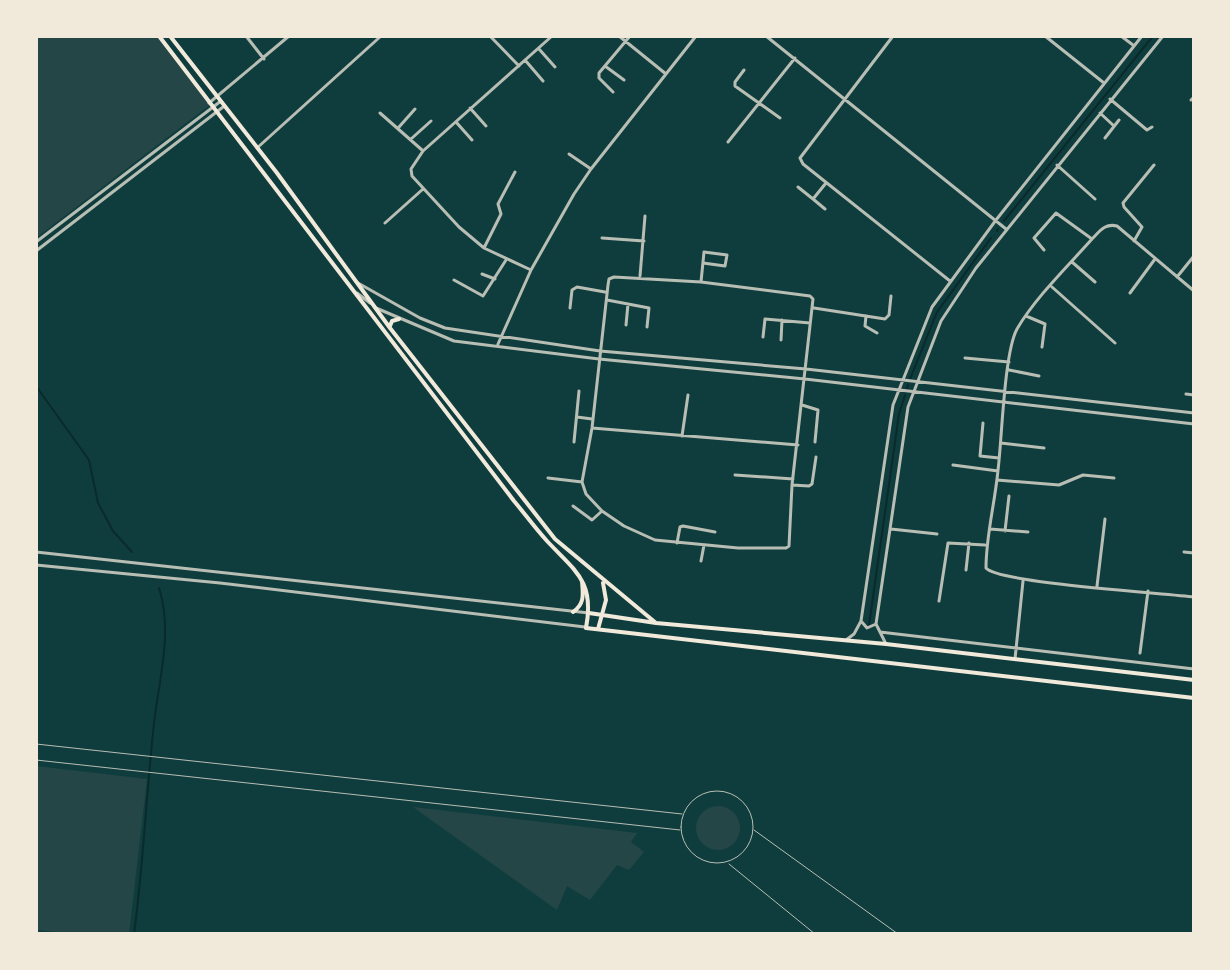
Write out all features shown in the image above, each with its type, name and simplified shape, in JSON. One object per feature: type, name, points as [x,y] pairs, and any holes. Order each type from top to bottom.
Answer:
[{"type":"main road","points":[[159,36],[514,501],[546,540],[575,567],[588,595],[586,628],[1194,698]]},
{"type":"main road","points":[[170,36],[390,328],[555,539],[656,623]]},
{"type":"main road","points":[[390,328],[392,321],[399,319]]},
{"type":"main road","points":[[573,612],[583,600],[582,579]]},
{"type":"main road","points":[[598,630],[606,600],[603,581]]},
{"type":"main road","points":[[589,613],[656,623],[886,644],[1194,680]]},
{"type":"street","points":[[246,36],[264,59]]},
{"type":"street","points":[[36,242],[221,101],[289,36]]},
{"type":"street","points":[[257,148],[381,36]]},
{"type":"street","points":[[490,36],[519,66]]},
{"type":"street","points":[[495,41],[501,36]]},
{"type":"street","points":[[531,270],[484,248],[459,227],[412,176],[411,169],[423,151],[552,36]]},
{"type":"street","points":[[619,36],[666,74]]},
{"type":"street","points":[[613,92],[598,75],[630,36]]},
{"type":"street","points":[[497,346],[531,270],[591,169],[696,36]]},
{"type":"street","points":[[766,36],[1006,229]]},
{"type":"street","points":[[893,36],[800,158],[826,183],[950,281]]},
{"type":"street","points":[[1045,36],[1104,83]]},
{"type":"street","points":[[1121,36],[1133,45]]},
{"type":"street","points":[[846,640],[854,634],[861,621],[893,405],[932,307],[996,220],[1142,36]]},
{"type":"street","points":[[886,644],[876,624],[908,407],[941,321],[1006,229],[1163,36]]},
{"type":"street","points":[[538,48],[555,67]]},
{"type":"street","points":[[728,142],[795,58]]},
{"type":"street","points":[[525,60],[543,81]]},
{"type":"street","points":[[605,66],[624,80]]},
{"type":"street","points":[[744,70],[735,86],[780,118]]},
{"type":"street","points":[[1110,99],[1147,130],[1152,127]]},
{"type":"street","points":[[36,251],[170,148],[221,101]]},
{"type":"street","points":[[470,108],[486,126]]},
{"type":"street","points":[[399,127],[415,109]]},
{"type":"street","points":[[380,113],[423,151]]},
{"type":"street","points":[[1100,113],[1114,126]]},
{"type":"street","points":[[1105,138],[1119,120]]},
{"type":"street","points":[[411,139],[431,121]]},
{"type":"street","points":[[456,121],[472,140]]},
{"type":"street","points":[[166,143],[170,148]]},
{"type":"street","points":[[569,154],[591,169]]},
{"type":"street","points":[[1057,165],[1095,199]]},
{"type":"street","points":[[1134,241],[1142,227],[1123,203],[1154,165]]},
{"type":"street","points":[[484,248],[501,214],[498,204],[515,172]]},
{"type":"street","points":[[813,199],[826,183]]},
{"type":"street","points":[[798,187],[825,209]]},
{"type":"street","points":[[385,223],[423,189]]},
{"type":"street","points":[[99,195],[102,200]]},
{"type":"street","points":[[1044,250],[1034,238],[1056,213],[1092,239]]},
{"type":"street","points":[[640,277],[645,216]]},
{"type":"street","points":[[1194,291],[1111,224],[1104,226],[1026,316],[1015,332],[1009,362],[1000,458],[986,545],[986,568],[993,574],[1023,581],[1194,597]]},
{"type":"street","points":[[602,238],[644,241]]},
{"type":"street","points":[[701,282],[703,263],[706,251],[727,255],[725,266],[703,263]]},
{"type":"street","points":[[1177,277],[1194,256]]},
{"type":"street","points":[[1130,293],[1155,259]]},
{"type":"street","points":[[454,280],[483,296],[506,260]]},
{"type":"street","points":[[1072,262],[1095,282]]},
{"type":"street","points":[[482,274],[495,279]]},
{"type":"street","points":[[640,277],[701,282],[810,296],[813,299],[792,482],[789,546],[781,550],[677,543],[637,534],[602,511],[586,494],[582,482],[592,428],[609,279],[640,277]]},
{"type":"street","points":[[357,282],[420,318],[445,328],[500,337],[600,351],[806,369],[1194,413]]},
{"type":"street","points":[[1051,286],[1115,343]]},
{"type":"street","points":[[570,308],[572,290],[577,287],[607,292]]},
{"type":"street","points":[[357,293],[374,307],[454,341],[1194,424]]},
{"type":"street","points":[[814,308],[888,318],[891,296]]},
{"type":"street","points":[[607,300],[649,308],[647,327]]},
{"type":"street","points":[[626,325],[628,304]]},
{"type":"street","points":[[866,316],[865,326],[877,333]]},
{"type":"street","points":[[1026,316],[1045,324],[1042,347]]},
{"type":"street","points":[[763,337],[765,319],[810,323]]},
{"type":"street","points":[[781,340],[782,320]]},
{"type":"street","points":[[965,358],[1009,362]]},
{"type":"street","points":[[1009,370],[1039,376]]},
{"type":"street","points":[[574,442],[579,391]]},
{"type":"street","points":[[1186,394],[1194,395]]},
{"type":"street","points":[[682,436],[688,395]]},
{"type":"street","points":[[802,405],[818,410],[815,442]]},
{"type":"street","points":[[577,417],[592,419]]},
{"type":"street","points":[[983,423],[980,456],[1000,458]]},
{"type":"street","points":[[592,428],[798,445]]},
{"type":"street","points":[[1001,443],[1044,448]]},
{"type":"street","points":[[735,475],[809,486],[812,484],[816,457]]},
{"type":"street","points":[[953,465],[998,471]]},
{"type":"street","points":[[997,480],[1059,485],[1083,475],[1114,478]]},
{"type":"street","points":[[548,478],[582,482]]},
{"type":"street","points":[[1005,531],[1009,496]]},
{"type":"street","points":[[573,506],[592,520],[602,511]]},
{"type":"street","points":[[1097,586],[1105,519]]},
{"type":"street","points":[[677,543],[680,527],[683,526],[715,532]]},
{"type":"street","points":[[891,529],[937,534]]},
{"type":"street","points":[[990,529],[1028,532]]},
{"type":"street","points":[[939,601],[946,546],[951,543],[986,545]]},
{"type":"street","points":[[966,570],[969,543]]},
{"type":"street","points":[[701,561],[704,545]]},
{"type":"street","points":[[36,552],[589,613]]},
{"type":"street","points":[[1184,552],[1194,553]]},
{"type":"street","points":[[36,565],[220,583],[586,628]]},
{"type":"street","points":[[220,583],[222,571]]},
{"type":"street","points":[[1015,659],[1023,581]]},
{"type":"street","points":[[1140,653],[1148,591]]},
{"type":"street","points":[[861,621],[867,628],[876,624]]},
{"type":"street","points":[[878,632],[1194,669]]},
{"type":"lane","points":[[36,744],[682,814]]},
{"type":"lane","points":[[36,760],[680,830]]},
{"type":"lane","points":[[711,791],[728,792],[737,797],[747,808],[754,829],[744,852],[727,863],[709,863],[697,858],[685,845],[680,830],[682,814],[693,799],[711,791]]},
{"type":"lane","points":[[754,829],[898,934]]},
{"type":"lane","points":[[727,863],[815,934]]},
{"type":"shaded area","points":[[36,36],[158,36],[211,104],[36,238]]},
{"type":"shaded area","points":[[36,766],[147,779],[129,934],[36,930]]},
{"type":"shaded area","points":[[718,806],[733,813],[740,828],[733,843],[718,850],[703,843],[696,828],[703,813]]},
{"type":"shaded area","points":[[413,807],[637,833],[631,842],[644,852],[629,870],[617,865],[590,900],[567,886],[557,910]]},
{"type":"waterway","points":[[1004,221],[1153,36]]},
{"type":"waterway","points":[[910,379],[937,312],[991,238]]},
{"type":"waterway","points":[[907,389],[908,385]]},
{"type":"waterway","points":[[36,386],[89,460],[98,503],[113,531],[132,552]]},
{"type":"waterway","points":[[869,625],[899,414],[905,395]]},
{"type":"waterway","points":[[134,934],[165,642],[159,588]]}]
